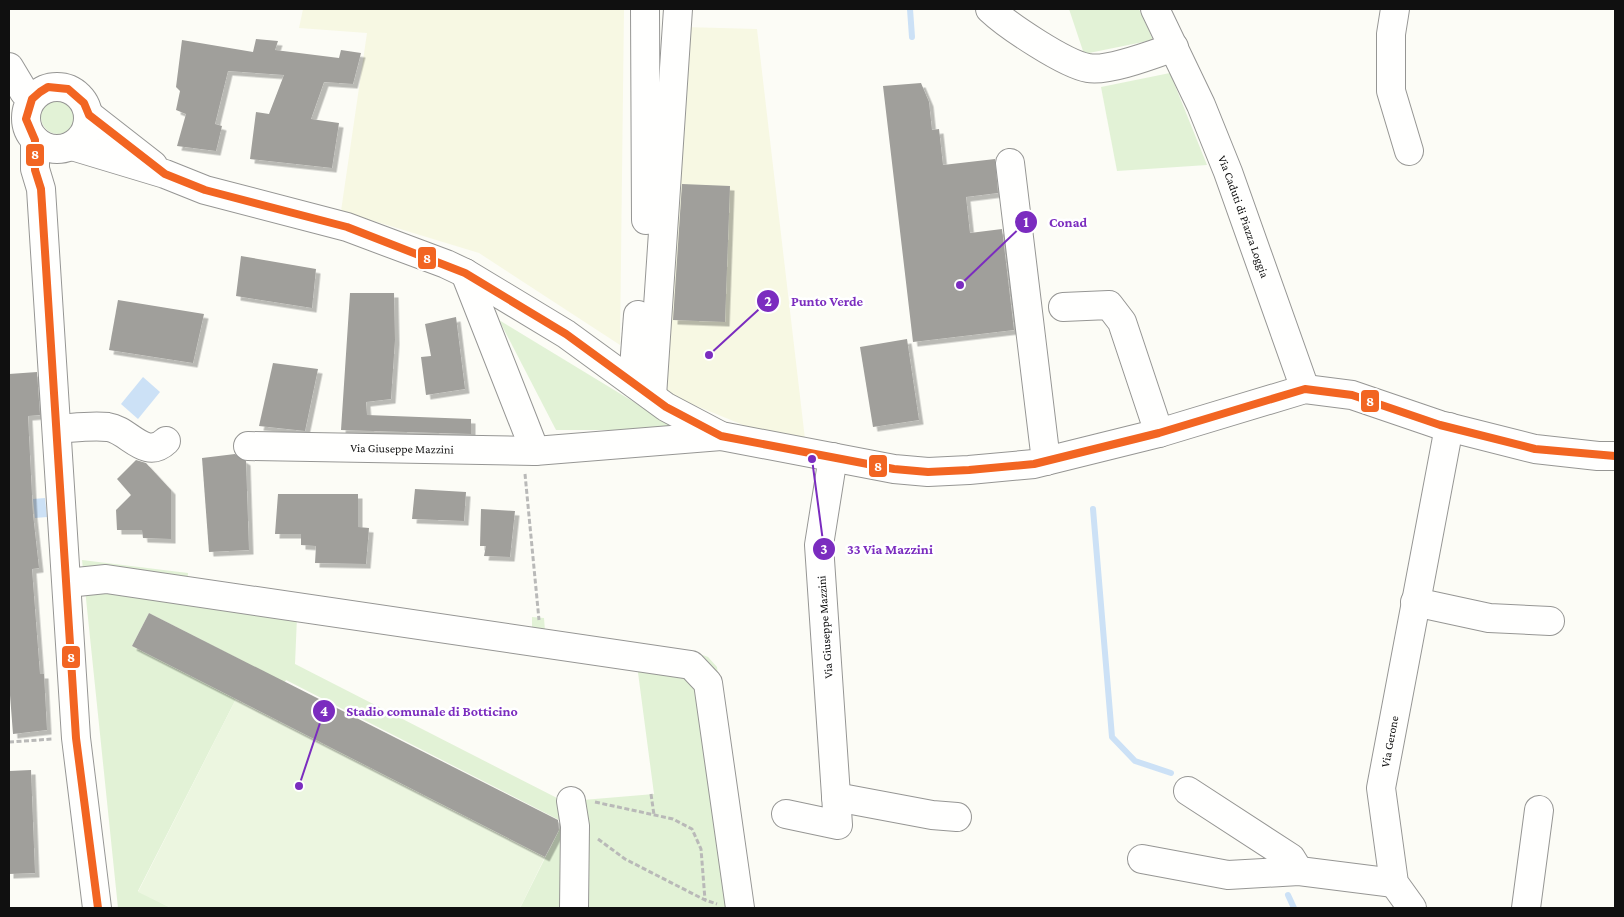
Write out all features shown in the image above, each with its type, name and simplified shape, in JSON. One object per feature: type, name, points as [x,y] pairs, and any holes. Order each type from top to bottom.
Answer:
[{"type":"street","points":[[642,388],[647,211],[645,9]]},
{"type":"street","points":[[642,388],[678,9]]},
{"type":"street","points":[[990,9],[999,18],[1047,50],[1089,69],[1128,64],[1174,47]]},
{"type":"street","name":"Via Caduti di Piazza Loggia","points":[[1155,9],[1201,105],[1228,172],[1306,389]]},
{"type":"street","points":[[1395,9],[1391,34],[1391,91],[1409,151]]},
{"type":"street","points":[[9,67],[24,92],[32,99],[26,113],[40,137],[35,169],[41,189],[76,738],[97,908]]},
{"type":"street","name":"Via Giuseppe Mazzini","points":[[24,92],[49,87],[63,87],[76,92],[85,103],[89,115],[165,174]]},
{"type":"street","points":[[40,137],[82,138],[88,127],[89,115]]},
{"type":"street","name":"Via Giuseppe Mazzini","points":[[40,137],[165,174],[205,190],[347,227],[465,273],[566,334],[666,407],[721,436]]},
{"type":"street","points":[[1010,164],[1029,361],[1046,461]]},
{"type":"street","points":[[465,273],[529,451]]},
{"type":"street","points":[[1063,307],[1109,304],[1124,330],[1159,433]]},
{"type":"street","name":"Via Giuseppe Mazzini","points":[[259,447],[529,451],[721,436],[894,469],[957,467],[1012,461],[1046,461],[1159,433],[1306,389],[1352,395],[1449,427],[1535,449],[1615,456]]},
{"type":"street","name":"Via Gerone","points":[[1412,908],[1394,883],[1381,788],[1449,427]]},
{"type":"street","points":[[57,429],[109,428],[122,432],[139,445],[147,448],[155,448],[166,440]]},
{"type":"street","name":"Via Giuseppe Mazzini","points":[[786,814],[838,825],[819,544],[833,458]]},
{"type":"street","points":[[67,583],[106,579],[308,614],[691,665],[708,683],[730,906]]},
{"type":"street","points":[[1416,602],[1489,618],[1550,621]]},
{"type":"street","points":[[1188,791],[1291,858],[1299,871]]},
{"type":"street","points":[[836,797],[957,818]]},
{"type":"street","points":[[574,908],[581,806]]},
{"type":"street","points":[[1526,908],[1539,810]]},
{"type":"street","points":[[1142,859],[1228,875],[1299,871],[1394,883]]},
{"type":"path","points":[[529,451],[548,647]]},
{"type":"path","points":[[9,742],[76,738]]},
{"type":"path","points":[[651,794],[654,815]]},
{"type":"path","points":[[705,900],[701,849],[692,829],[673,819],[599,801],[581,806],[626,858],[705,900],[730,906]]},
{"type":"green space","points":[[303,9],[624,9],[620,345],[479,253],[341,211],[367,33],[299,28]]},
{"type":"green space","points":[[1069,9],[1139,9],[1153,40],[1084,54]]},
{"type":"green space","points":[[684,27],[757,29],[805,439],[748,427],[677,398],[664,387]]},
{"type":"green space","points":[[1170,73],[1207,165],[1117,171],[1101,87]]},
{"type":"green space","points":[[58,100],[70,105],[75,117],[70,129],[58,134],[46,129],[41,117],[46,105]]},
{"type":"green space","points":[[499,320],[680,430],[556,430]]},
{"type":"green space","points":[[82,560],[188,573],[187,585],[532,630],[532,617],[544,618],[545,631],[692,651],[708,657],[717,667],[750,906],[753,908],[520,908],[563,822],[286,680],[268,715],[276,678],[149,613],[132,646],[236,699],[138,891],[171,908],[118,908]],"holes":[[[297,617],[637,665],[654,794],[571,801],[559,799],[295,664]]]},
{"type":"green space","points":[[236,699],[545,857],[520,908],[171,908],[138,892]]},
{"type":"water","points":[[143,377],[160,392],[138,419],[121,404]]},
{"type":"water","points":[[45,498],[47,517],[35,518],[33,499]]},
{"type":"building","points":[[256,39],[278,41],[275,50],[339,58],[341,50],[361,53],[353,84],[324,82],[311,119],[339,123],[332,168],[250,159],[256,112],[269,114],[284,75],[228,71],[215,124],[222,126],[216,151],[177,146],[186,114],[176,110],[180,91],[176,87],[182,40],[253,52]]},
{"type":"building","points":[[921,83],[929,102],[932,130],[939,129],[943,165],[995,159],[998,193],[966,197],[970,233],[1002,229],[1014,330],[913,342],[883,86]]},
{"type":"building","points":[[682,184],[730,186],[725,322],[673,320]]},
{"type":"building","points":[[241,256],[316,269],[312,308],[236,296]]},
{"type":"building","points":[[350,293],[394,293],[395,340],[391,399],[366,402],[367,415],[471,419],[471,434],[341,430]]},
{"type":"building","points":[[118,300],[204,314],[193,363],[109,350]]},
{"type":"building","points":[[456,317],[465,389],[426,395],[421,357],[431,356],[425,324]]},
{"type":"building","points":[[907,339],[919,420],[873,427],[860,347]]},
{"type":"building","points":[[273,363],[318,369],[305,431],[259,426]]},
{"type":"building","points":[[37,372],[40,415],[28,416],[33,514],[39,568],[32,569],[40,674],[44,674],[47,730],[13,734],[9,682],[9,374]]},
{"type":"building","points":[[235,454],[246,461],[249,550],[209,552],[202,458]]},
{"type":"building","points":[[136,460],[146,463],[171,490],[171,539],[143,538],[142,530],[117,530],[116,510],[131,495],[117,479]]},
{"type":"building","points":[[415,489],[466,492],[464,521],[412,519]]},
{"type":"building","points":[[278,494],[358,494],[358,527],[369,528],[366,564],[315,563],[316,546],[301,545],[301,534],[275,534]]},
{"type":"building","points":[[481,509],[515,511],[510,557],[484,556],[486,546],[480,546]]},
{"type":"building","points":[[149,613],[558,820],[559,830],[545,857],[132,646]]},
{"type":"building","points":[[31,770],[35,873],[9,874],[9,771]]},
{"type":"waterway","points":[[910,9],[912,37]]},
{"type":"waterway","points":[[1093,509],[1112,737],[1135,761],[1171,773]]},
{"type":"waterway","points":[[1288,895],[1294,908]]},
{"type":"transit line","name":"8","points":[[98,908],[76,738],[41,189],[35,170],[35,140],[26,119],[32,99],[48,87],[68,89],[84,103],[89,115],[165,174],[205,190],[347,227],[465,273],[566,334],[666,407],[721,436],[894,469],[928,472],[969,470],[1034,464],[1159,433],[1305,389],[1352,395],[1440,425],[1535,449],[1615,456]]},
{"type":"place","name":"Conad","points":[[960,285]]},
{"type":"place","name":"Punto Verde","points":[[709,355]]},
{"type":"place","name":"33 Via Mazzini","points":[[812,459]]},
{"type":"place","name":"Stadio comunale di Botticino","points":[[299,786]]}]
